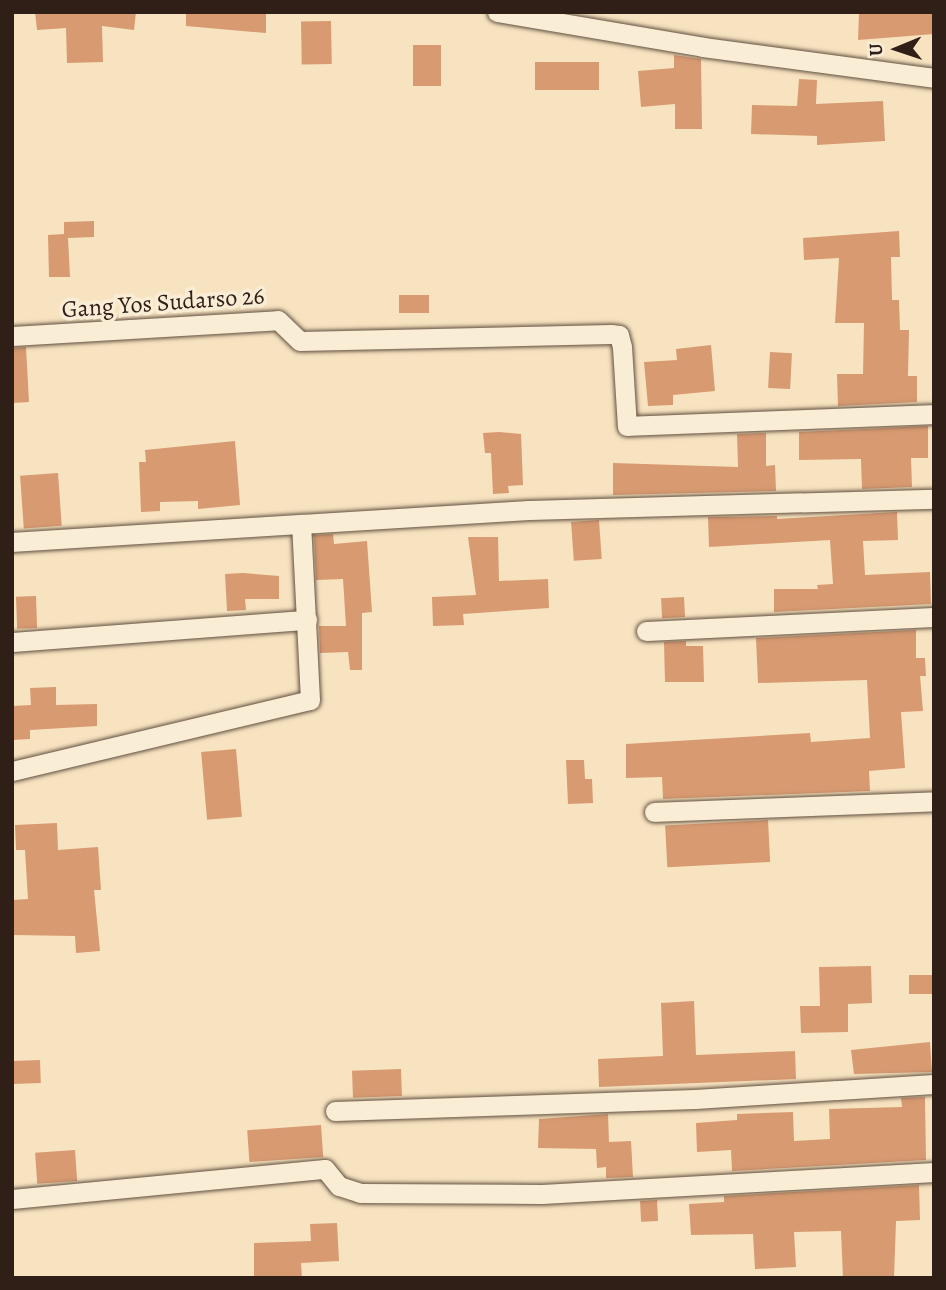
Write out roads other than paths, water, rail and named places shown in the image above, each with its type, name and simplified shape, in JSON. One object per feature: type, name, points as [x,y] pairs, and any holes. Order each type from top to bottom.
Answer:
[{"type":"street","points":[[497,12],[703,47],[934,78]]},
{"type":"street","name":"Gang Yos Sudarso 26","points":[[12,337],[278,320],[300,341],[619,335],[627,426],[934,414]]},
{"type":"street","points":[[12,542],[529,510],[934,499]]},
{"type":"street","points":[[12,771],[310,700],[301,524]]},
{"type":"street","points":[[646,631],[934,617]]},
{"type":"street","points":[[12,642],[307,620]]},
{"type":"street","points":[[654,812],[934,801]]},
{"type":"street","points":[[335,1111],[695,1099],[934,1084]]},
{"type":"street","points":[[12,1199],[325,1169],[340,1186],[360,1193],[542,1194],[934,1172]]}]
